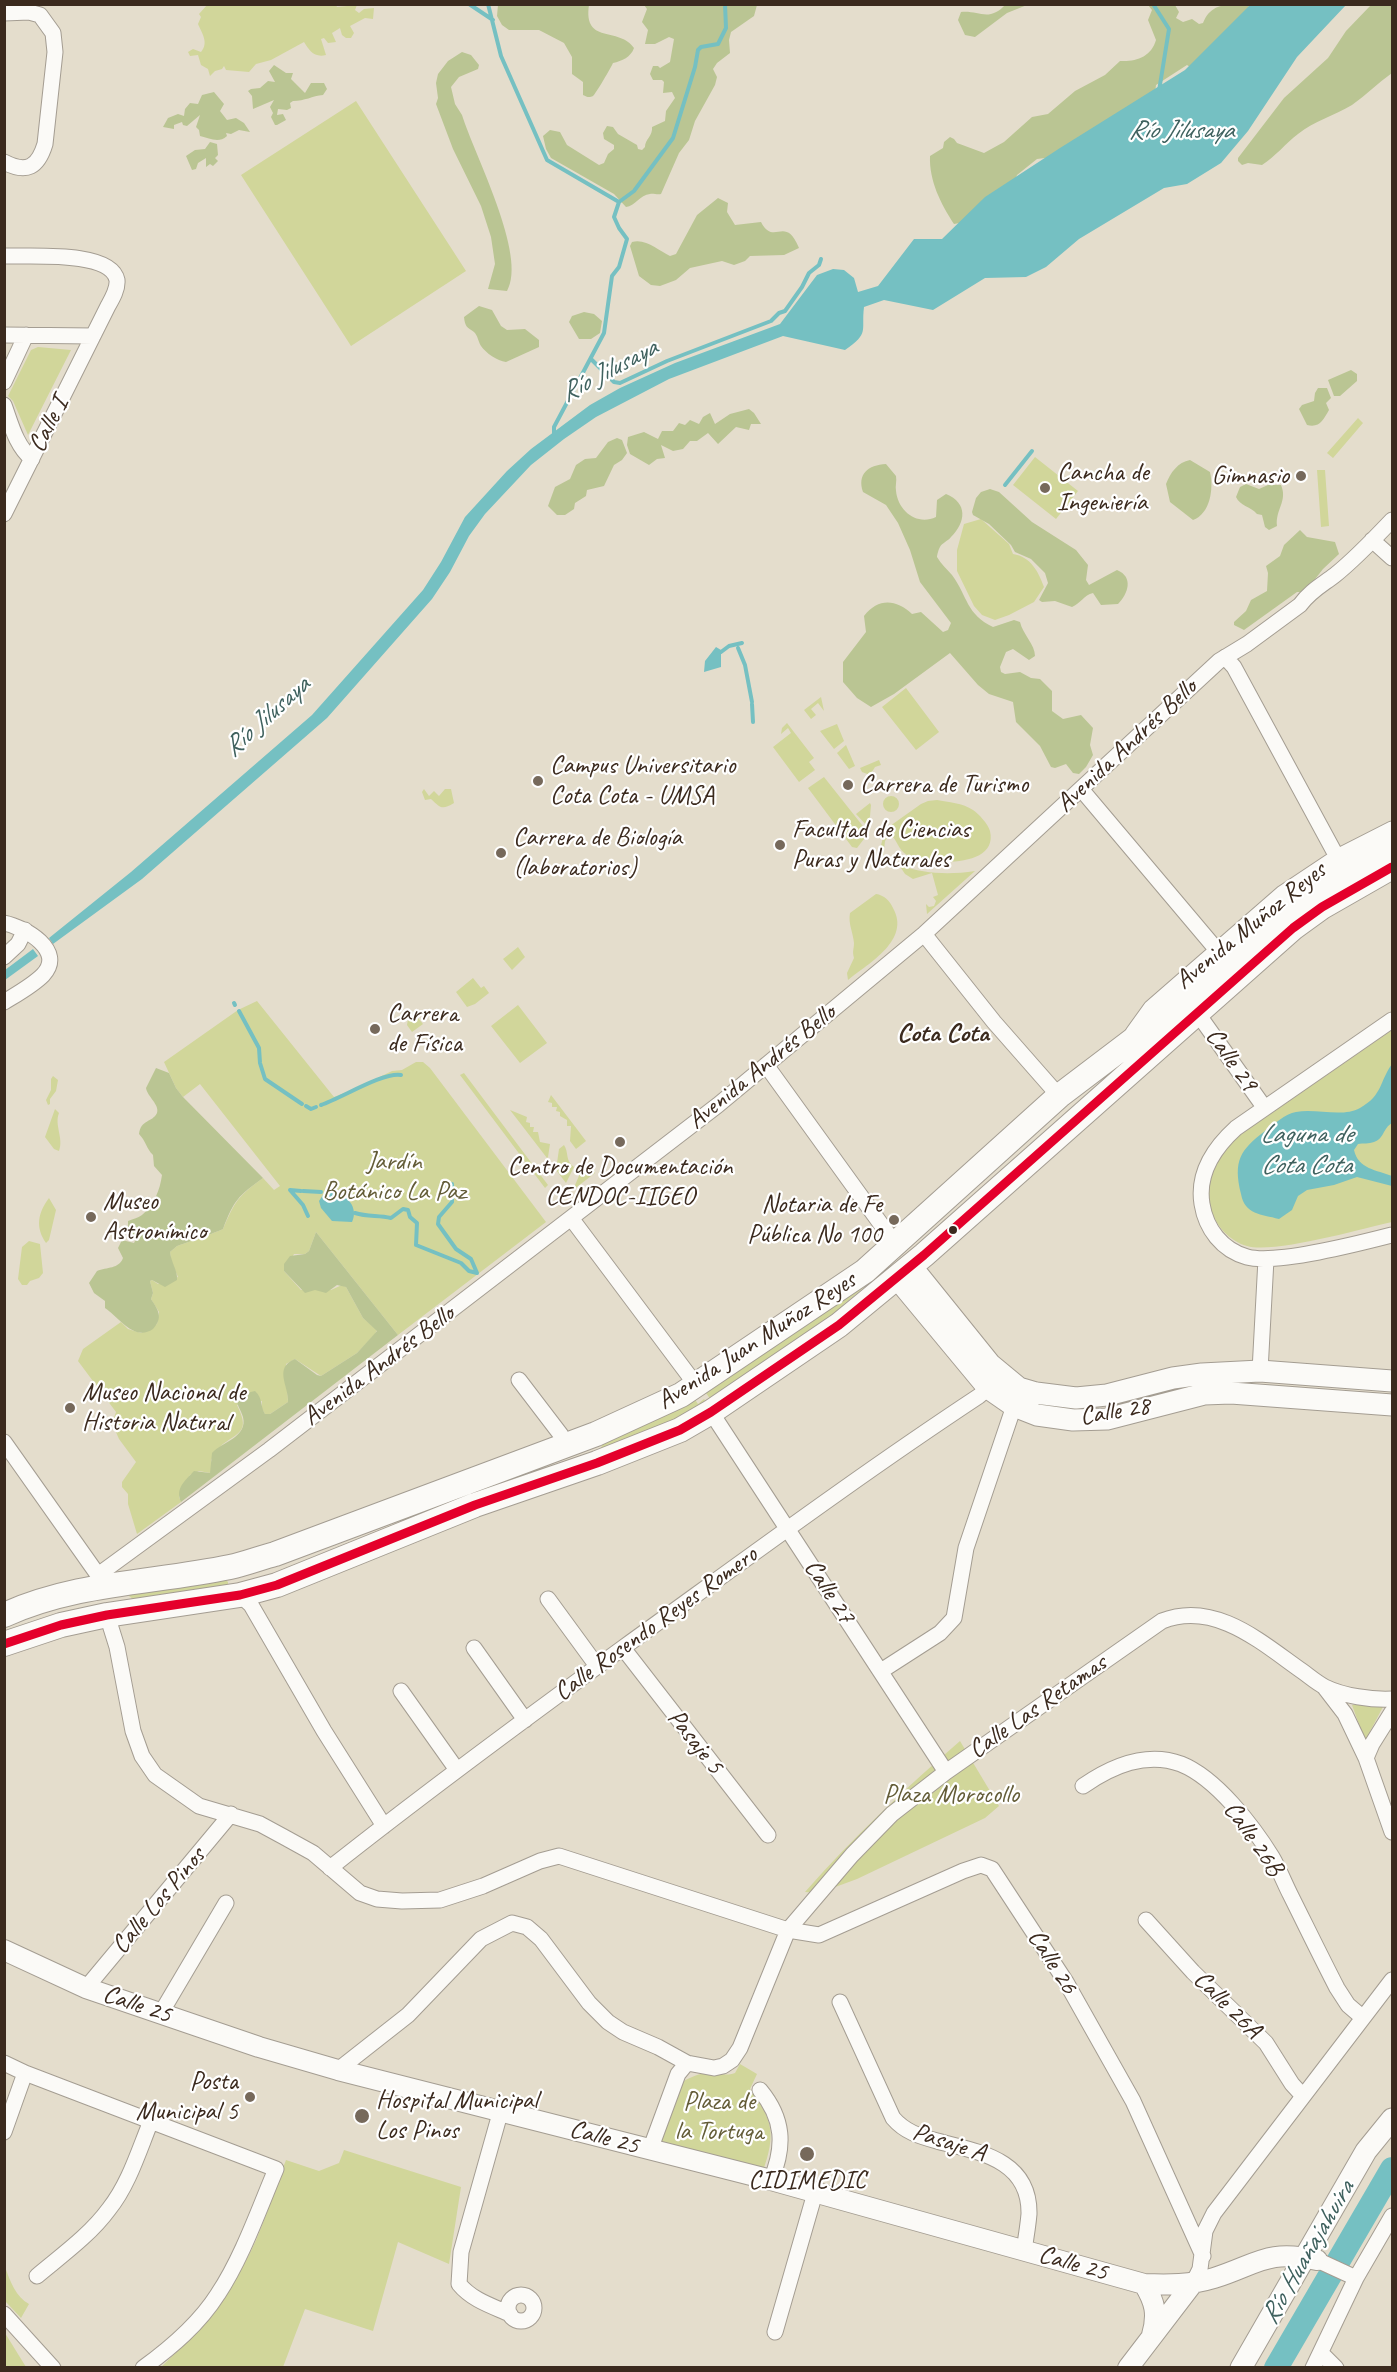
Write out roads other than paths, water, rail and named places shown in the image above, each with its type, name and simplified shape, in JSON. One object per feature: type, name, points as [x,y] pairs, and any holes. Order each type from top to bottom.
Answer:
[{"type":"main road","name":"Avenida Juan Muñoz Reyes","points":[[4,1615],[100,1580],[232,1567],[419,1502],[596,1434],[681,1395],[865,1271],[1059,1096],[1175,1008],[1286,910],[1316,889],[1392,846]]},
{"type":"main road","name":"Avenida Juan Muñoz Reyes","points":[[4,1644],[61,1625],[107,1615],[240,1595],[277,1585],[475,1505],[645,1445],[680,1430],[711,1412],[839,1325],[904,1272],[1293,928],[1322,907],[1392,867]]},
{"type":"main road","points":[[896,1245],[904,1272]]},
{"type":"main road","name":"Calle 28","points":[[904,1272],[980,1353],[994,1381],[1017,1397],[1037,1416],[1055,1419],[1107,1419],[1204,1394],[1392,1405]]},
{"type":"main road","name":"Calle 28","points":[[1017,1397],[1076,1398],[1107,1395],[1173,1378],[1230,1372],[1260,1371],[1392,1382]]},
{"type":"main road","points":[[1230,1372],[1231,1394]]},
{"type":"main road","points":[[232,1567],[240,1595]]},
{"type":"main road","points":[[100,1580],[107,1615]]},
{"type":"main road","points":[[1241,2367],[1316,2260],[1366,2151],[1392,2119]]},
{"type":"main road","points":[[1254,2367],[1364,2178],[1392,2141]]},
{"type":"street","points":[[4,13],[29,12],[40,15],[53,33],[55,52],[45,144],[40,158],[33,165],[21,169],[4,162]]},
{"type":"street","name":"Calle I","points":[[4,256],[87,259],[101,263],[114,272],[117,279],[116,290],[4,514]]},
{"type":"street","points":[[4,335],[93,336]]},
{"type":"street","points":[[4,382],[26,335]]},
{"type":"street","points":[[4,405],[24,453],[32,459]]},
{"type":"street","name":"Avenida Andrés Bello","points":[[100,1580],[718,1105],[924,934],[1225,657],[1247,644],[1300,605],[1320,584],[1334,576],[1392,520]]},
{"type":"street","points":[[1372,540],[1392,558]]},
{"type":"street","points":[[1225,657],[1234,667],[1337,856]]},
{"type":"street","points":[[1081,789],[1216,949]]},
{"type":"street","name":"Avenida Muñoz Reyes","points":[[1126,1044],[1137,1024],[1151,1008],[1216,949],[1298,882],[1337,856],[1392,829]]},
{"type":"street","points":[[4,923],[25,930],[43,946],[49,964],[42,976],[4,1002]]},
{"type":"street","points":[[4,957],[18,944],[25,930]]},
{"type":"street","points":[[924,934],[994,1022],[1059,1096]]},
{"type":"street","name":"Calle 29","points":[[1198,1014],[1264,1107]]},
{"type":"street","points":[[1392,1020],[1236,1128],[1215,1150],[1201,1186],[1203,1214],[1212,1233],[1222,1243],[1247,1257],[1266,1259],[1334,1249],[1392,1235]]},
{"type":"street","points":[[766,1065],[896,1245]]},
{"type":"street","points":[[571,1218],[696,1385]]},
{"type":"street","points":[[1260,1371],[1266,1259]]},
{"type":"street","points":[[519,1380],[561,1435]]},
{"type":"street","name":"Calle Rosendo Reyes Romero","points":[[330,1868],[597,1666],[880,1461],[979,1396],[994,1381]]},
{"type":"street","points":[[882,1671],[940,1633],[954,1618],[966,1548],[1017,1397]]},
{"type":"street","name":"Calle 27","points":[[711,1412],[946,1772]]},
{"type":"street","points":[[4,1442],[100,1580]]},
{"type":"street","points":[[240,1595],[251,1605],[324,1731],[384,1826]]},
{"type":"street","points":[[548,1599],[597,1666]]},
{"type":"street","name":"Calle 26","points":[[107,1615],[117,1647],[133,1731],[142,1756],[154,1775],[199,1806],[231,1814],[285,1836],[313,1853],[360,1893],[377,1899],[441,1900],[483,1886],[540,1861],[559,1856],[788,1930],[819,1935],[963,1871],[981,1865],[992,1869],[1066,1982],[1128,2092],[1203,2256]]},
{"type":"street","name":"Calle Las Retamas","points":[[338,2070],[408,2015],[481,1939],[512,1923],[527,1927],[541,1939],[589,2003],[608,2022],[687,2063],[714,2068],[723,2066],[732,2060],[740,2048],[788,1930],[852,1855],[892,1814],[946,1772],[1112,1655],[1162,1621],[1175,1616],[1205,1616],[1227,1623],[1252,1636],[1325,1688],[1357,1696],[1392,1700]]},
{"type":"street","points":[[474,1648],[525,1720]]},
{"type":"street","name":"Pasaje 5","points":[[623,1648],[768,1835]]},
{"type":"street","points":[[1325,1688],[1345,1714],[1366,1758],[1392,1832]]},
{"type":"street","points":[[401,1691],[457,1770]]},
{"type":"street","points":[[1366,1758],[1392,1712]]},
{"type":"street","name":"Calle 26B","points":[[1083,1786],[1106,1770],[1136,1760],[1160,1760],[1180,1764],[1201,1775],[1224,1796],[1273,1858],[1337,1988],[1348,2005],[1362,2017]]},
{"type":"street","name":"Calle Los Pinos","points":[[86,1988],[231,1814]]},
{"type":"street","points":[[161,2013],[226,1903]]},
{"type":"street","name":"Calle 26A","points":[[1146,1920],[1193,1972],[1266,2043],[1292,2084],[1303,2096]]},
{"type":"street","name":"Calle 25","points":[[4,1950],[86,1988],[259,2047],[338,2070],[771,2180],[1144,2284],[1194,2283],[1215,2278],[1259,2260],[1287,2254],[1316,2260]]},
{"type":"street","points":[[1128,2367],[1194,2283],[1203,2256],[1205,2231],[1214,2213],[1392,1980]]},
{"type":"street","name":"Pasaje A","points":[[840,2002],[893,2118],[902,2128],[921,2136],[993,2157],[1017,2174],[1027,2196],[1029,2213],[1024,2250]]},
{"type":"street","points":[[4,2063],[276,2169],[249,2233],[218,2294],[187,2332],[143,2367]]},
{"type":"street","points":[[650,2150],[678,2074],[687,2063]]},
{"type":"street","points":[[4,2132],[25,2073]]},
{"type":"street","points":[[760,2090],[770,2102],[779,2122],[781,2142],[779,2162],[771,2180]]},
{"type":"street","points":[[501,2110],[461,2252],[459,2284],[475,2299],[510,2314]]},
{"type":"street","points":[[37,2276],[83,2238],[109,2210],[125,2184],[151,2121]]},
{"type":"street","points":[[775,2332],[815,2193]]},
{"type":"street","points":[[1313,2367],[1322,2353],[1350,2275],[1392,2216]]},
{"type":"street","points":[[1316,2260],[1350,2275]]},
{"type":"street","points":[[1144,2284],[1156,2309],[1156,2321],[1151,2339]]},
{"type":"street","points":[[4,2314],[53,2367]]},
{"type":"street","points":[[1322,2353],[1336,2367]]},
{"type":"water","name":"Río Jilusaya","points":[[1251,4],[1346,5],[1297,57],[1248,131],[1221,163],[1187,184],[1164,188],[1079,239],[1046,267],[1026,277],[985,278],[933,310],[884,300],[864,307],[863,331],[858,339],[845,350],[783,336],[669,379],[596,417],[531,465],[485,514],[469,536],[450,572],[432,599],[327,718],[142,879],[53,944],[49,938],[131,872],[312,715],[423,590],[465,517],[507,471],[531,449],[590,405],[620,388],[675,363],[780,324],[817,275],[833,269],[844,270],[854,278],[858,292],[878,286],[914,239],[942,239],[985,197],[1185,70]]},
{"type":"water","points":[[716,647],[721,650],[721,667],[704,672],[705,661]]},
{"type":"water","points":[[33,949],[38,956],[5,980],[5,970]]},
{"type":"water","name":"Laguna de Cota Cota","points":[[1392,1064],[1392,1123],[1377,1141],[1358,1144],[1354,1150],[1364,1165],[1392,1176],[1392,1186],[1357,1177],[1334,1185],[1307,1190],[1298,1196],[1292,1210],[1279,1219],[1260,1214],[1246,1206],[1241,1194],[1238,1165],[1244,1151],[1256,1138],[1292,1113],[1304,1111],[1337,1113],[1360,1108],[1377,1093]]},
{"type":"water","points":[[333,1191],[343,1195],[350,1202],[354,1212],[352,1222],[332,1221],[321,1208],[319,1201],[323,1195]]},
{"type":"waterway","points":[[469,4],[493,20]]},
{"type":"waterway","points":[[488,4],[501,56],[547,160],[619,202]]},
{"type":"waterway","points":[[554,434],[554,427],[604,333],[612,276],[619,267],[627,239],[614,217],[619,202],[634,191],[673,138],[698,50],[701,47],[718,44],[726,28],[725,4]]},
{"type":"waterway","points":[[1153,4],[1169,29],[1159,91]]},
{"type":"waterway","points":[[591,359],[614,382],[620,383],[667,361],[771,321],[779,313],[785,311],[809,273],[819,265],[821,259]]},
{"type":"waterway","points":[[1005,485],[1032,451]]},
{"type":"waterway","points":[[721,652],[729,646],[742,643]]},
{"type":"waterway","points":[[738,648],[745,665],[752,702]]},
{"type":"waterway","points":[[752,704],[753,722]]},
{"type":"waterway","points":[[239,1011],[259,1048],[260,1063],[265,1079],[302,1104]]},
{"type":"waterway","points":[[321,1105],[373,1081],[401,1075]]},
{"type":"waterway","points":[[306,1106],[311,1109],[316,1107]]},
{"type":"waterway","points":[[355,1213],[391,1218],[403,1209],[408,1210],[410,1217],[417,1223],[416,1245],[461,1263],[469,1271],[477,1273],[471,1259],[456,1249],[438,1224],[439,1217],[452,1202],[452,1184]]},
{"type":"waterway","points":[[301,1191],[290,1190],[303,1205],[308,1216]]},
{"type":"waterway","points":[[303,1191],[321,1192]]},
{"type":"waterway","name":"Río Huañajahuira","points":[[1276,2368],[1392,2169]]},
{"type":"place","name":"Gimnasio","points":[[1301,476]]},
{"type":"place","name":"Cancha de Ingeniería","points":[[1045,488]]},
{"type":"place","name":"Campus Universitario Cota Cota - UMSA","points":[[538,781]]},
{"type":"place","name":"Carrera de Turismo","points":[[848,785]]},
{"type":"place","name":"Facultad de Ciencias Puras y Naturales","points":[[780,845]]},
{"type":"place","name":"Carrera de Biología (laboratorios)","points":[[501,853]]},
{"type":"place","name":"Carrera de Física","points":[[375,1029]]},
{"type":"place","name":"Centro de Documentación CENDOC-IIGEO","points":[[620,1142]]},
{"type":"place","name":"Museo Astronímico","points":[[91,1217]]},
{"type":"place","name":"Notaria de Fe Pública No 100","points":[[894,1220]]},
{"type":"place","name":"Museo Nacional de Historia Natural","points":[[70,1408]]},
{"type":"place","name":"Posta Municipal 5","points":[[250,2097]]},
{"type":"place","name":"Hospital Municipal Los Pinos","points":[[362,2116]]},
{"type":"place","name":"CIDIMEDIC","points":[[807,2154]]},
{"type":"district","name":"Cota Cota","points":[[943,1034]]},
{"type":"park label","name":"Jardín Botánico La Paz","points":[[394,1177]]},
{"type":"park label","name":"Plaza Morocollo","points":[[951,1795]]},
{"type":"park label","name":"Plaza de la Tortuga","points":[[719,2117]]}]
